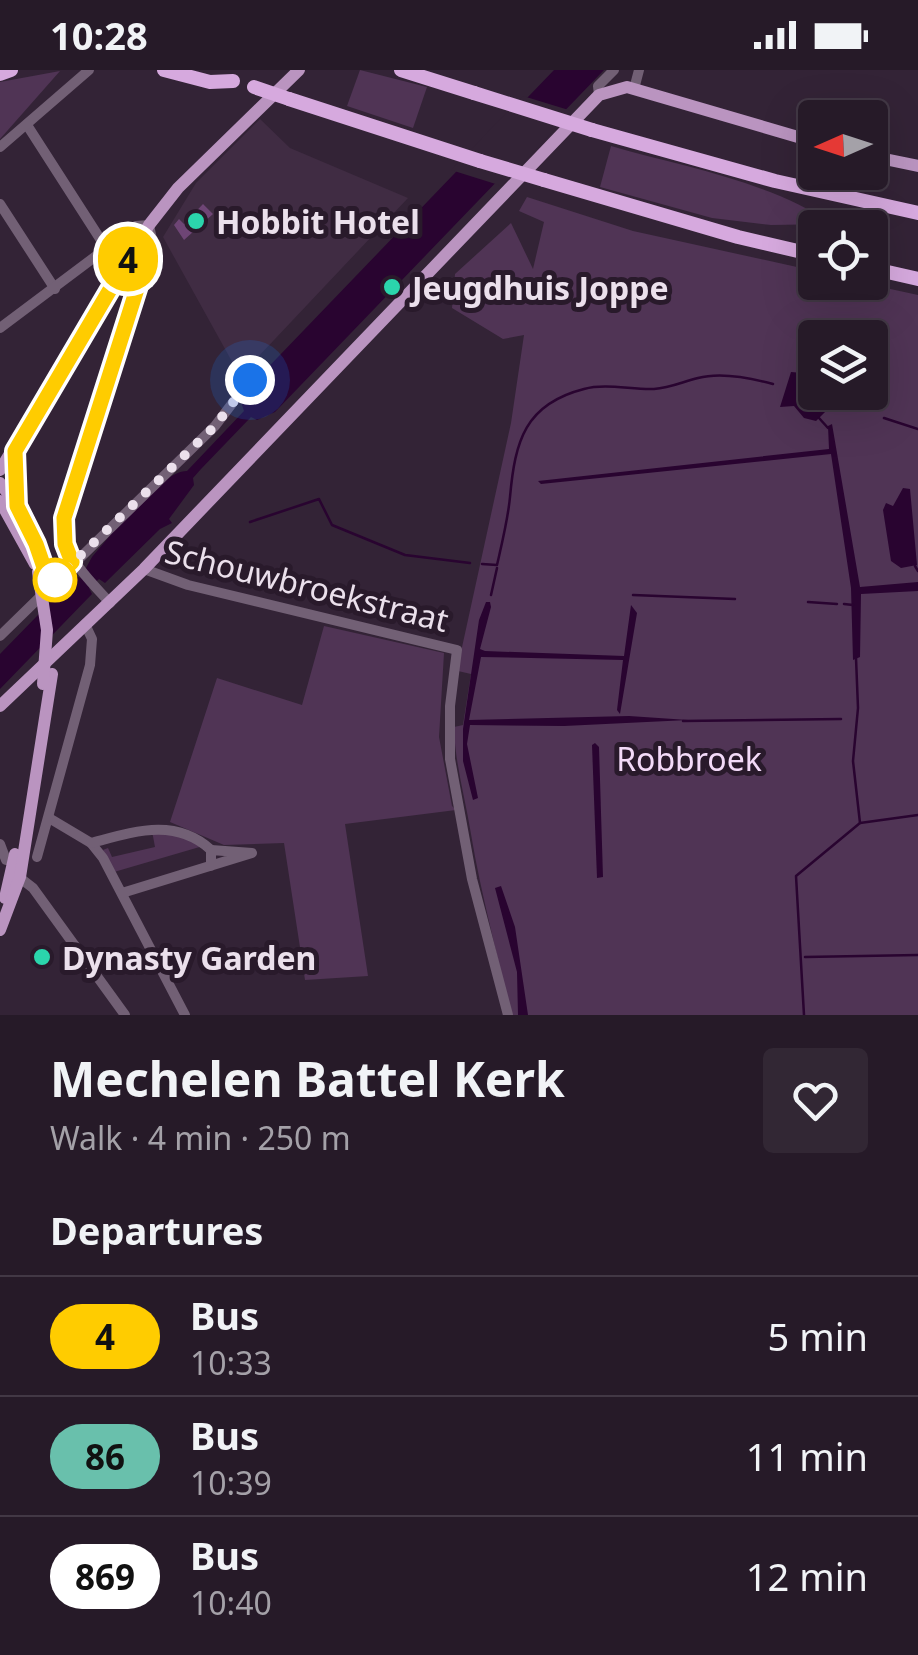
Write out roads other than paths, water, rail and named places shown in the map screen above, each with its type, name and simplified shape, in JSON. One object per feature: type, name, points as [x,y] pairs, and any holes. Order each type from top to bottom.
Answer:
[{"type":"highway","points":[[0,74],[10,70]]},
{"type":"highway","points":[[164,70],[210,82],[234,80]]},
{"type":"highway","points":[[201,70],[544,180],[798,251]]},
{"type":"highway","points":[[401,70],[736,171],[918,213]]},
{"type":"highway","points":[[888,272],[918,279]]},
{"type":"main road","points":[[0,470],[149,225],[178,188],[299,70]]},
{"type":"main road","points":[[0,706],[144,569],[599,94],[614,88],[634,90],[798,137]]},
{"type":"main road","points":[[888,160],[918,166]]},
{"type":"main road","points":[[0,457],[15,451]]},
{"type":"main road","points":[[15,451],[17,506]]},
{"type":"main road","points":[[0,483],[17,506],[54,610],[47,679],[0,930]]},
{"type":"main road","points":[[0,501],[41,568],[47,679]]},
{"type":"street","points":[[0,147],[89,70]]},
{"type":"street","points":[[599,94],[598,86],[614,70]]},
{"type":"street","points":[[634,90],[639,70]]},
{"type":"street","points":[[28,126],[106,248],[131,254],[143,270]]},
{"type":"street","points":[[0,204],[55,288]]},
{"type":"street","points":[[0,328],[136,226],[149,225],[153,244],[68,502],[64,526],[74,565],[110,602]]},
{"type":"street","points":[[0,636],[164,471],[215,426],[250,380]]},
{"type":"street","name":"Schouwbroekstraat","points":[[144,569],[188,586],[457,650],[450,706],[450,760],[472,879],[508,1015]]},
{"type":"street","points":[[37,857],[90,665],[92,639],[85,624]]},
{"type":"street","points":[[49,818],[91,842],[122,892],[186,1015]]},
{"type":"street","points":[[91,842],[150,828],[196,837],[210,850],[252,853],[122,892]]},
{"type":"street","points":[[0,844],[12,870],[33,888],[125,1015]]},
{"type":"street","points":[[210,850],[211,866]]},
{"type":"waterway","points":[[482,564],[497,565],[520,442],[536,415],[548,404],[592,387],[654,389],[707,376],[736,376],[773,384]]},
{"type":"waterway","points":[[819,418],[828,428]]},
{"type":"waterway","points":[[884,418],[918,429]]},
{"type":"waterway","points":[[250,522],[319,499],[332,525],[405,555],[470,563]]},
{"type":"waterway","points":[[915,566],[918,571]]},
{"type":"waterway","points":[[491,595],[497,568]]},
{"type":"waterway","points":[[633,595],[735,599]]},
{"type":"waterway","points":[[808,602],[837,604]]},
{"type":"waterway","points":[[844,604],[853,605]]},
{"type":"waterway","points":[[804,1015],[796,876],[860,823],[853,761],[858,708],[856,658]]},
{"type":"waterway","points":[[683,721],[841,719]]},
{"type":"waterway","points":[[860,823],[918,815]]},
{"type":"waterway","points":[[805,957],[918,955]]},
{"type":"place","name":"Hobbit Hotel","points":[[196,221]]},
{"type":"place","name":"Jeugdhuis Joppe","points":[[392,287]]},
{"type":"place","name":"Dynasty Garden","points":[[42,957]]},
{"type":"park label","name":"Robbroek","points":[[689,758]]}]
